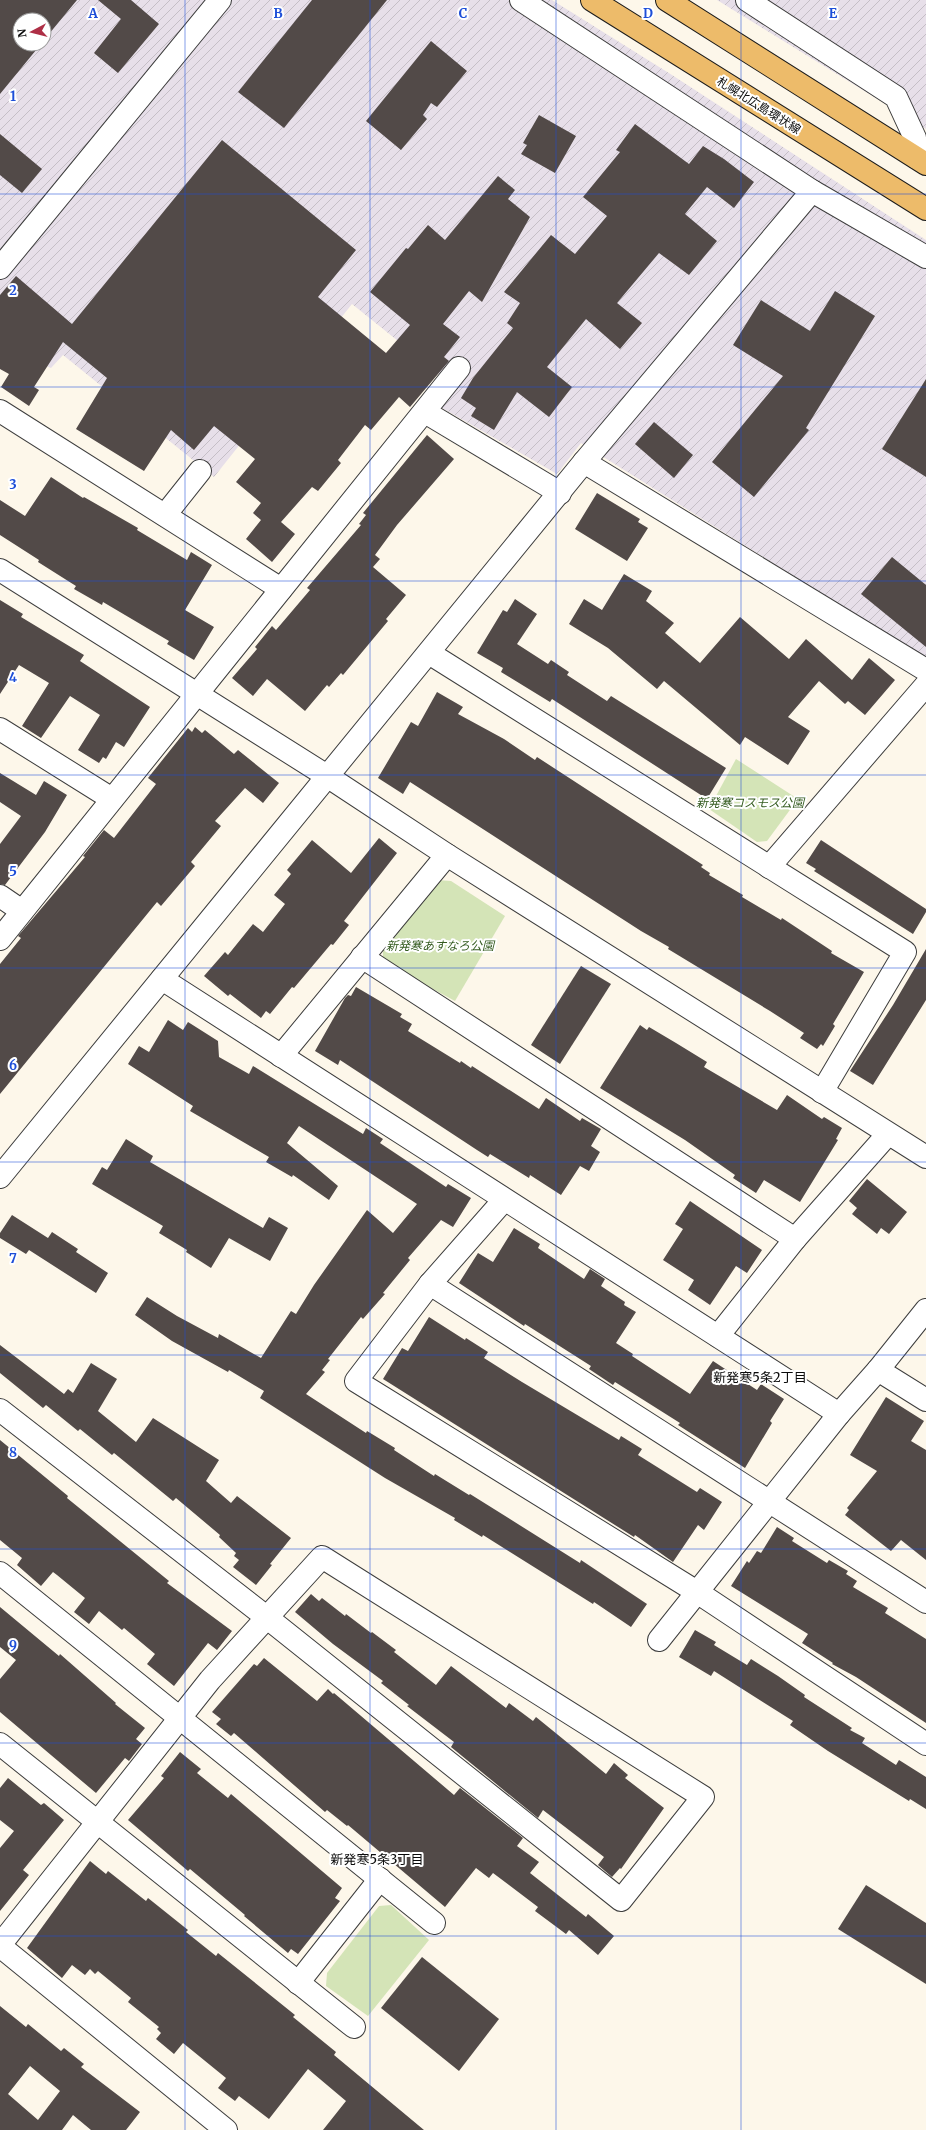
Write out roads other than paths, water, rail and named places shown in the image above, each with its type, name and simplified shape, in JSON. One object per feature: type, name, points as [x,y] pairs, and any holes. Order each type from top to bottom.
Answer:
[{"type":"main road","name":"札幌北広島環状線","points":[[592,0],[926,209]]},
{"type":"main road","points":[[667,0],[922,161]]},
{"type":"street","points":[[0,268],[220,0]]},
{"type":"street","points":[[521,0],[812,191],[926,257]]},
{"type":"street","points":[[747,0],[896,97],[915,138],[922,161]]},
{"type":"street","points":[[0,1177],[584,462],[812,191]]},
{"type":"street","points":[[0,939],[196,693],[281,590],[459,368]]},
{"type":"street","points":[[0,410],[281,590]]},
{"type":"street","points":[[425,412],[560,493]]},
{"type":"street","points":[[584,462],[926,670]]},
{"type":"street","points":[[165,515],[200,471]]},
{"type":"street","points":[[0,570],[327,776],[446,855],[926,1157]]},
{"type":"street","points":[[429,653],[905,952],[822,1092]]},
{"type":"street","points":[[769,867],[926,685]]},
{"type":"street","points":[[0,729],[112,799]]},
{"type":"street","points":[[281,1056],[446,855]]},
{"type":"street","points":[[0,896],[22,911]]},
{"type":"street","points":[[362,958],[795,1239]]},
{"type":"street","points":[[162,979],[839,1414]]},
{"type":"street","points":[[718,1336],[795,1239],[888,1134]]},
{"type":"street","points":[[504,1200],[430,1284],[356,1381],[697,1592],[926,1744]]},
{"type":"street","points":[[430,1284],[926,1602]]},
{"type":"street","points":[[659,1640],[839,1414],[878,1370],[926,1310]]},
{"type":"street","points":[[878,1370],[926,1400]]},
{"type":"street","points":[[0,1410],[265,1616],[620,1900],[703,1797],[322,1556],[265,1616],[210,1680],[0,1946],[226,2130]]},
{"type":"street","points":[[0,1573],[434,1923]]},
{"type":"street","points":[[0,1744],[96,1823],[354,2027]]},
{"type":"street","points":[[298,1983],[380,1879]]},
{"type":"district","name":"新発寒5条2丁目","points":[[760,1377]]},
{"type":"district","name":"新発寒5条3丁目","points":[[377,1859]]},
{"type":"park label","name":"新発寒コスモス公園","points":[[750,802]]},
{"type":"park label","name":"新発寒あすなろ公園","points":[[440,945]]}]
